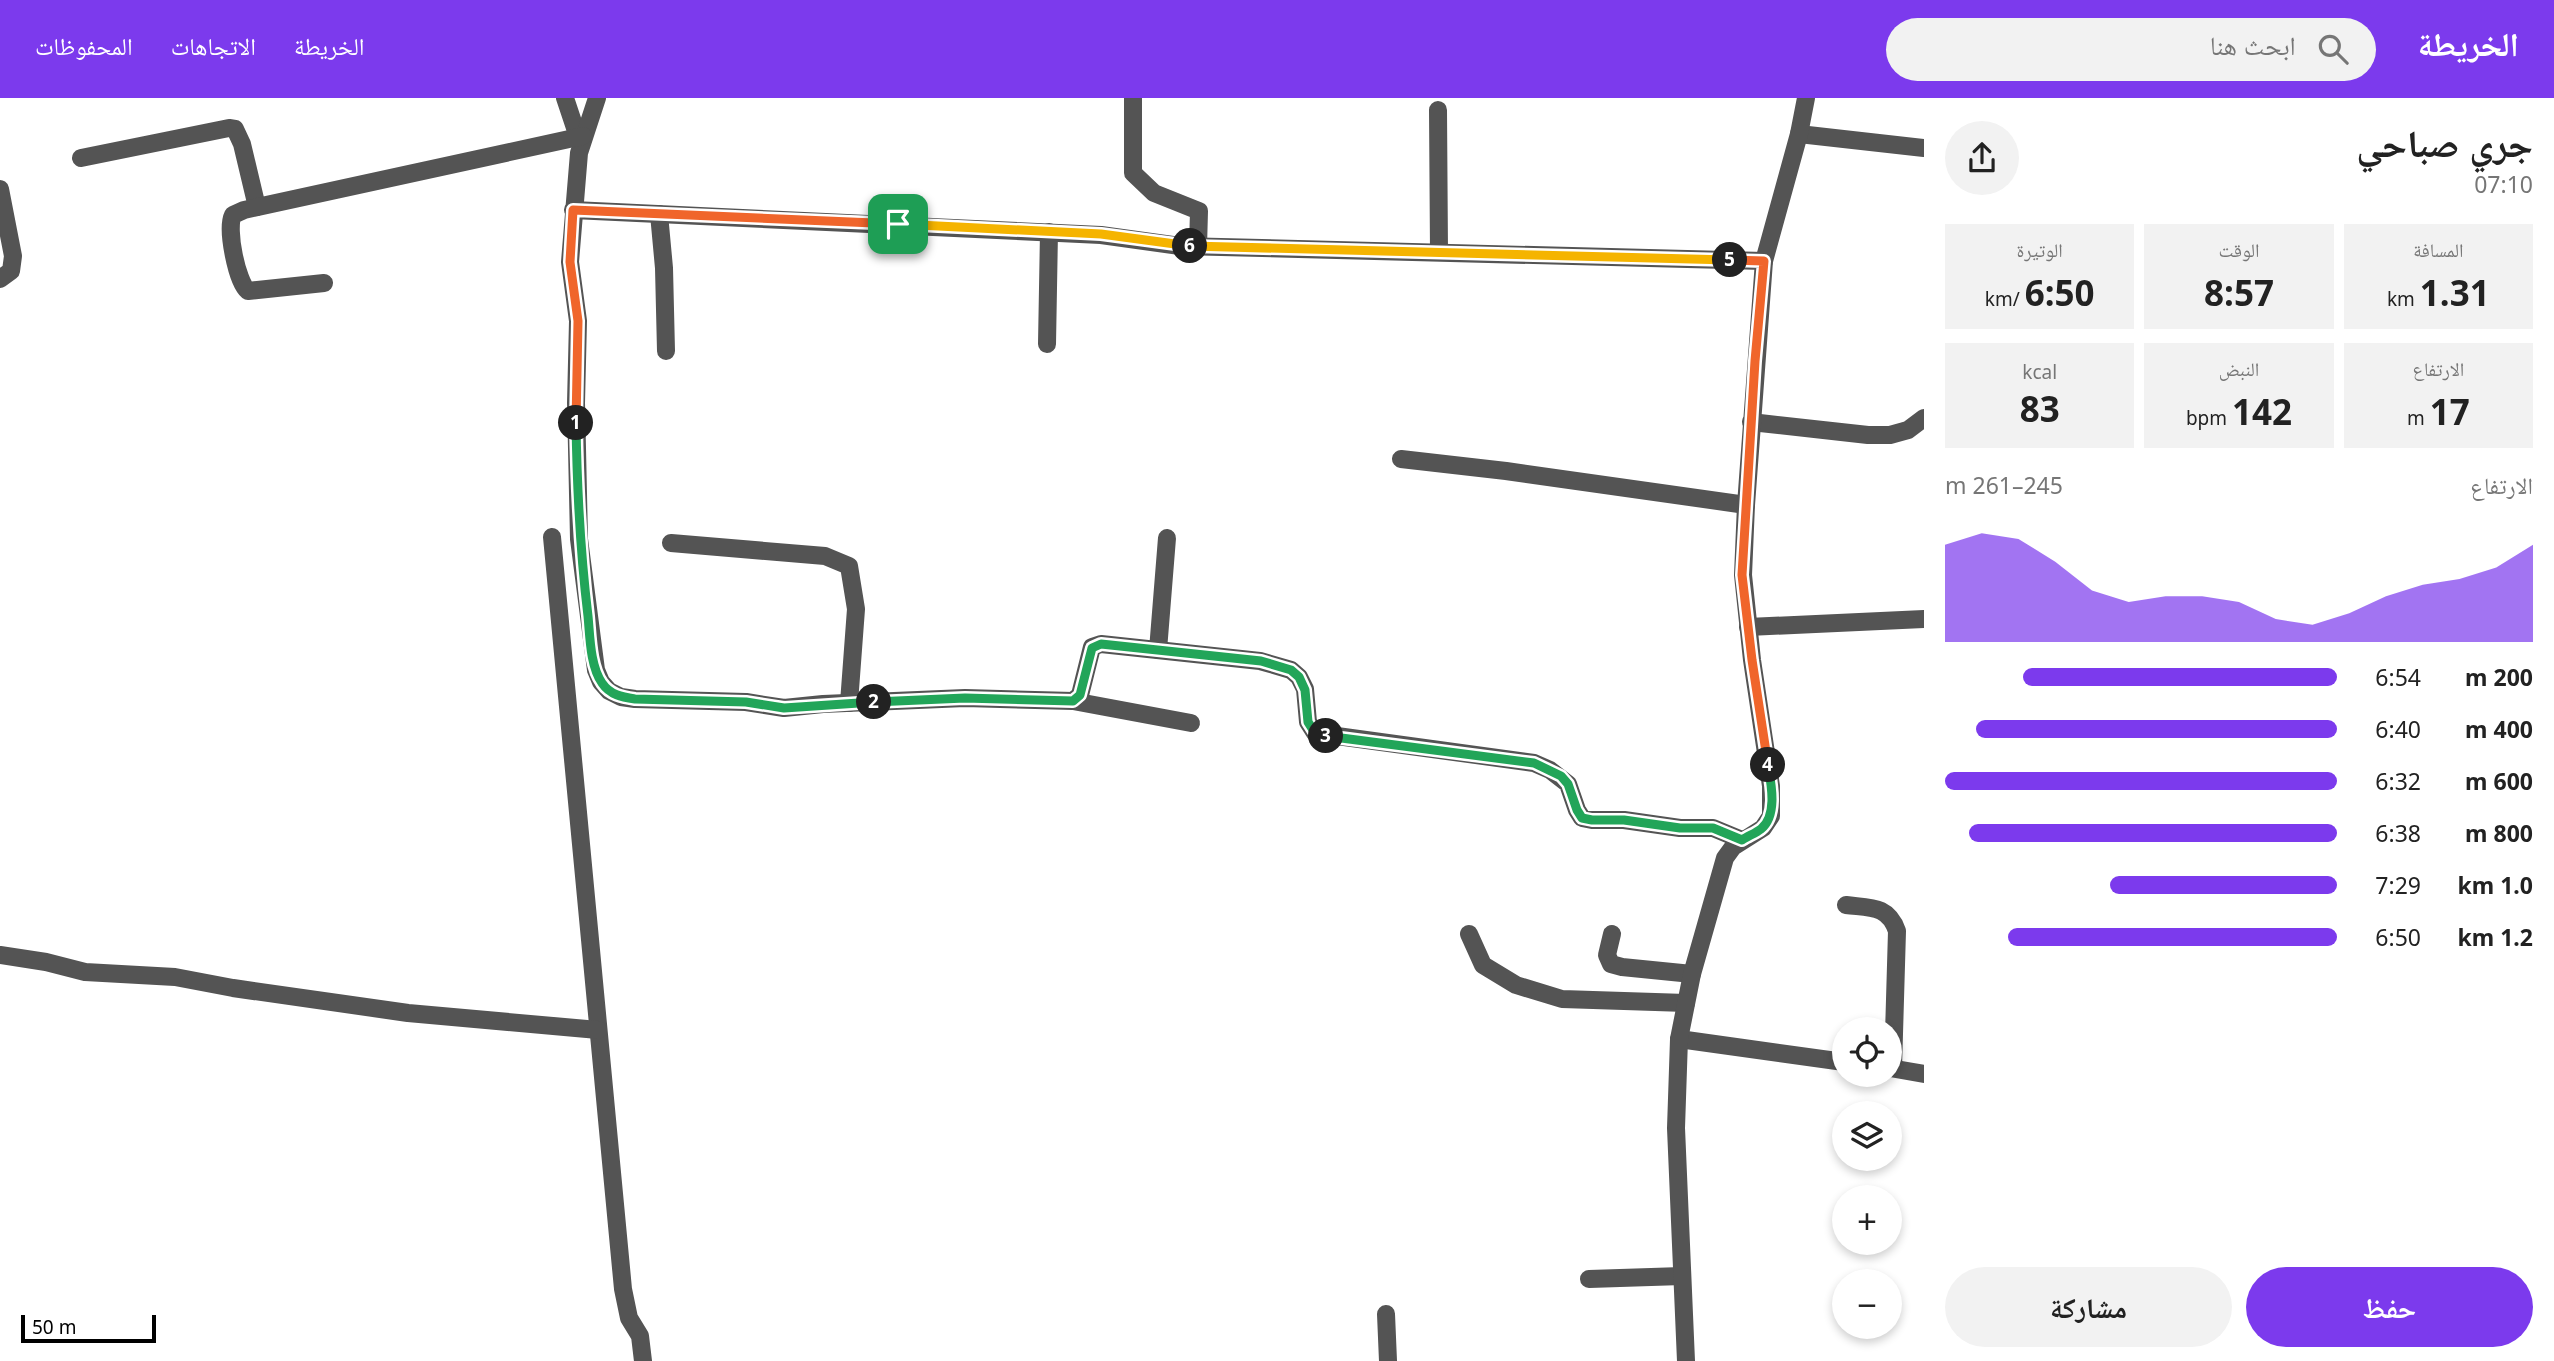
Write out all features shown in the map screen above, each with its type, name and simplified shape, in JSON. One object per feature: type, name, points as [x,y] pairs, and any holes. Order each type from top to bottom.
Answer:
[{"type":"street","points":[[565,98],[581,137]]},
{"type":"street","points":[[597,98],[581,137],[570,262],[578,321],[576,403],[579,539],[593,655],[601,682],[621,697],[635,699],[746,702],[784,708],[965,698],[1073,701],[1191,723]]},
{"type":"street","points":[[1133,98],[1133,173],[1154,193],[1199,211],[1198,247]]},
{"type":"street","points":[[1686,1361],[1676,1128],[1679,1039],[1692,974],[1725,858],[1733,847],[1763,828],[1770,816],[1771,786],[1742,575],[1764,261],[1799,134],[1806,98]]},
{"type":"street","points":[[1438,110],[1439,252]]},
{"type":"street","points":[[81,158],[235,129],[239,134],[257,207]]},
{"type":"street","points":[[1799,134],[1924,148]]},
{"type":"street","points":[[324,283],[261,292],[248,291],[244,288],[237,265],[230,220],[237,212],[257,207],[581,137]]},
{"type":"street","points":[[0,190],[13,256],[11,271],[0,279]]},
{"type":"street","points":[[573,210],[1101,234],[1198,247],[1764,261]]},
{"type":"street","points":[[659,214],[664,268],[666,351]]},
{"type":"street","points":[[1047,344],[1049,232]]},
{"type":"street","points":[[1751,422],[1890,435],[1908,430],[1924,418]]},
{"type":"street","points":[[1401,458],[1746,505]]},
{"type":"street","points":[[552,537],[623,1289],[629,1318],[640,1336],[643,1361]]},
{"type":"street","points":[[1158,650],[1167,538]]},
{"type":"street","points":[[671,543],[825,556],[849,566],[856,609],[849,703]]},
{"type":"street","points":[[1748,627],[1924,619]]},
{"type":"street","points":[[1073,701],[1080,695],[1092,648],[1101,644],[1261,661],[1291,670],[1299,677],[1305,690],[1308,722],[1315,733],[1534,763],[1561,776],[1568,784],[1582,818],[1624,820],[1680,828],[1713,828],[1742,840]]},
{"type":"street","points":[[1846,905],[1887,912],[1893,919],[1897,931],[1893,1017]]},
{"type":"street","points":[[1469,934],[1483,965],[1516,985],[1562,999],[1686,1003]]},
{"type":"street","points":[[1612,934],[1607,955],[1611,964],[1692,974]]},
{"type":"street","points":[[0,955],[85,972],[175,977],[408,1013],[598,1030]]},
{"type":"street","points":[[1679,1039],[1832,1060]]},
{"type":"street","points":[[1902,1070],[1924,1073]]},
{"type":"street","points":[[1589,1279],[1682,1276]]},
{"type":"street","points":[[1386,1314],[1388,1361]]},
{"type":"route","points":[[573,210],[898,224],[1101,234],[1180,246],[1764,261],[1742,575],[1771,786],[1770,816],[1763,828],[1742,840],[1713,828],[1680,828],[1624,820],[1582,818],[1568,784],[1561,776],[1534,763],[1321,735],[1315,733],[1308,722],[1305,690],[1299,677],[1291,670],[1261,661],[1101,644],[1092,648],[1080,695],[1073,701],[965,698],[784,708],[733,701],[635,699],[621,697],[610,691],[601,682],[596,670],[579,539],[576,403],[578,321],[570,276],[573,210]]}]
